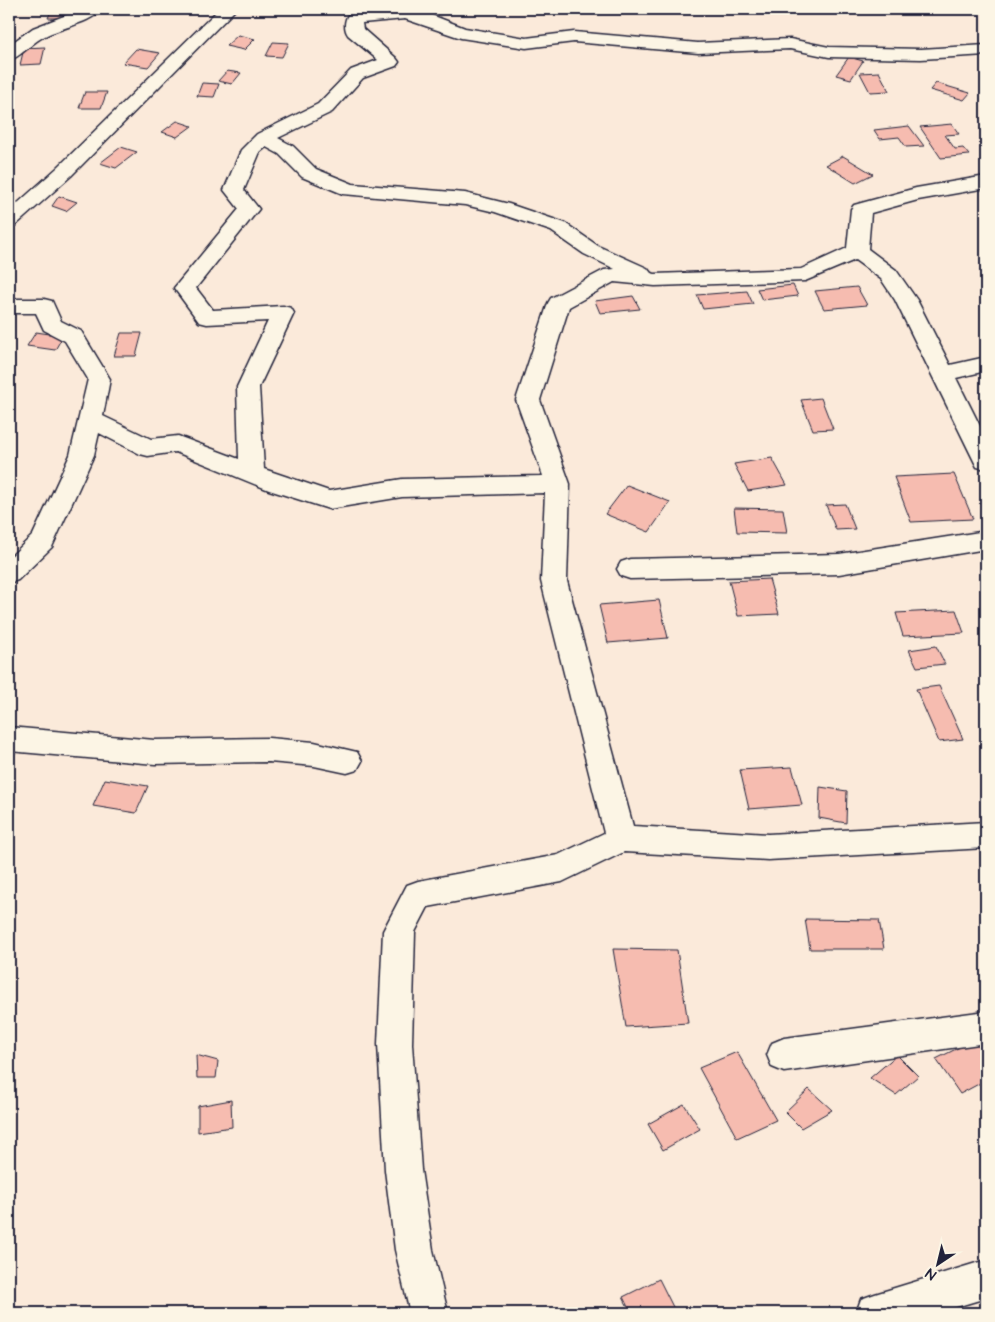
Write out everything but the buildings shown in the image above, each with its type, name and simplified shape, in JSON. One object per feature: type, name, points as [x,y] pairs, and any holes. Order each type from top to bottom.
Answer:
[{"type":"street","points":[[9,55],[40,30],[73,20],[94,9]]},
{"type":"street","points":[[9,221],[64,172],[227,9],[232,9]]},
{"type":"street","points":[[383,9],[423,18],[461,33],[526,44],[574,37],[698,48],[790,44],[829,52],[921,54],[986,50]]},
{"type":"street","points":[[252,474],[248,387],[283,313],[207,317],[185,288],[249,209],[234,190],[251,150],[264,138],[325,108],[357,74],[390,62],[354,31],[354,19],[405,14]]},
{"type":"street","points":[[264,138],[286,150],[309,174],[350,190],[465,199],[502,208],[558,226],[591,250],[656,280]]},
{"type":"street","points":[[858,251],[861,209],[916,194],[986,182]]},
{"type":"street","points":[[621,839],[554,581],[558,484],[528,400],[559,303],[611,275],[656,280],[804,275],[858,251]]},
{"type":"street","points":[[858,251],[889,275],[906,300],[986,461]]},
{"type":"street","points":[[9,306],[44,306],[52,325],[73,336],[99,379],[82,455],[44,540],[9,573]]},
{"type":"street","points":[[943,374],[986,364]]},
{"type":"street","points":[[90,419],[148,448],[178,444],[252,474],[329,500],[402,488],[558,484]]},
{"type":"street","points":[[630,568],[839,564],[986,540]]},
{"type":"street","points":[[9,740],[155,752],[269,750],[314,754],[346,761]]},
{"type":"street","points":[[429,1313],[414,1250],[403,1170],[395,1044],[399,931],[418,895],[562,868],[621,839],[768,847],[986,835]]},
{"type":"street","points":[[784,1055],[986,1027]]},
{"type":"street","points":[[875,1313],[986,1279]]}]
